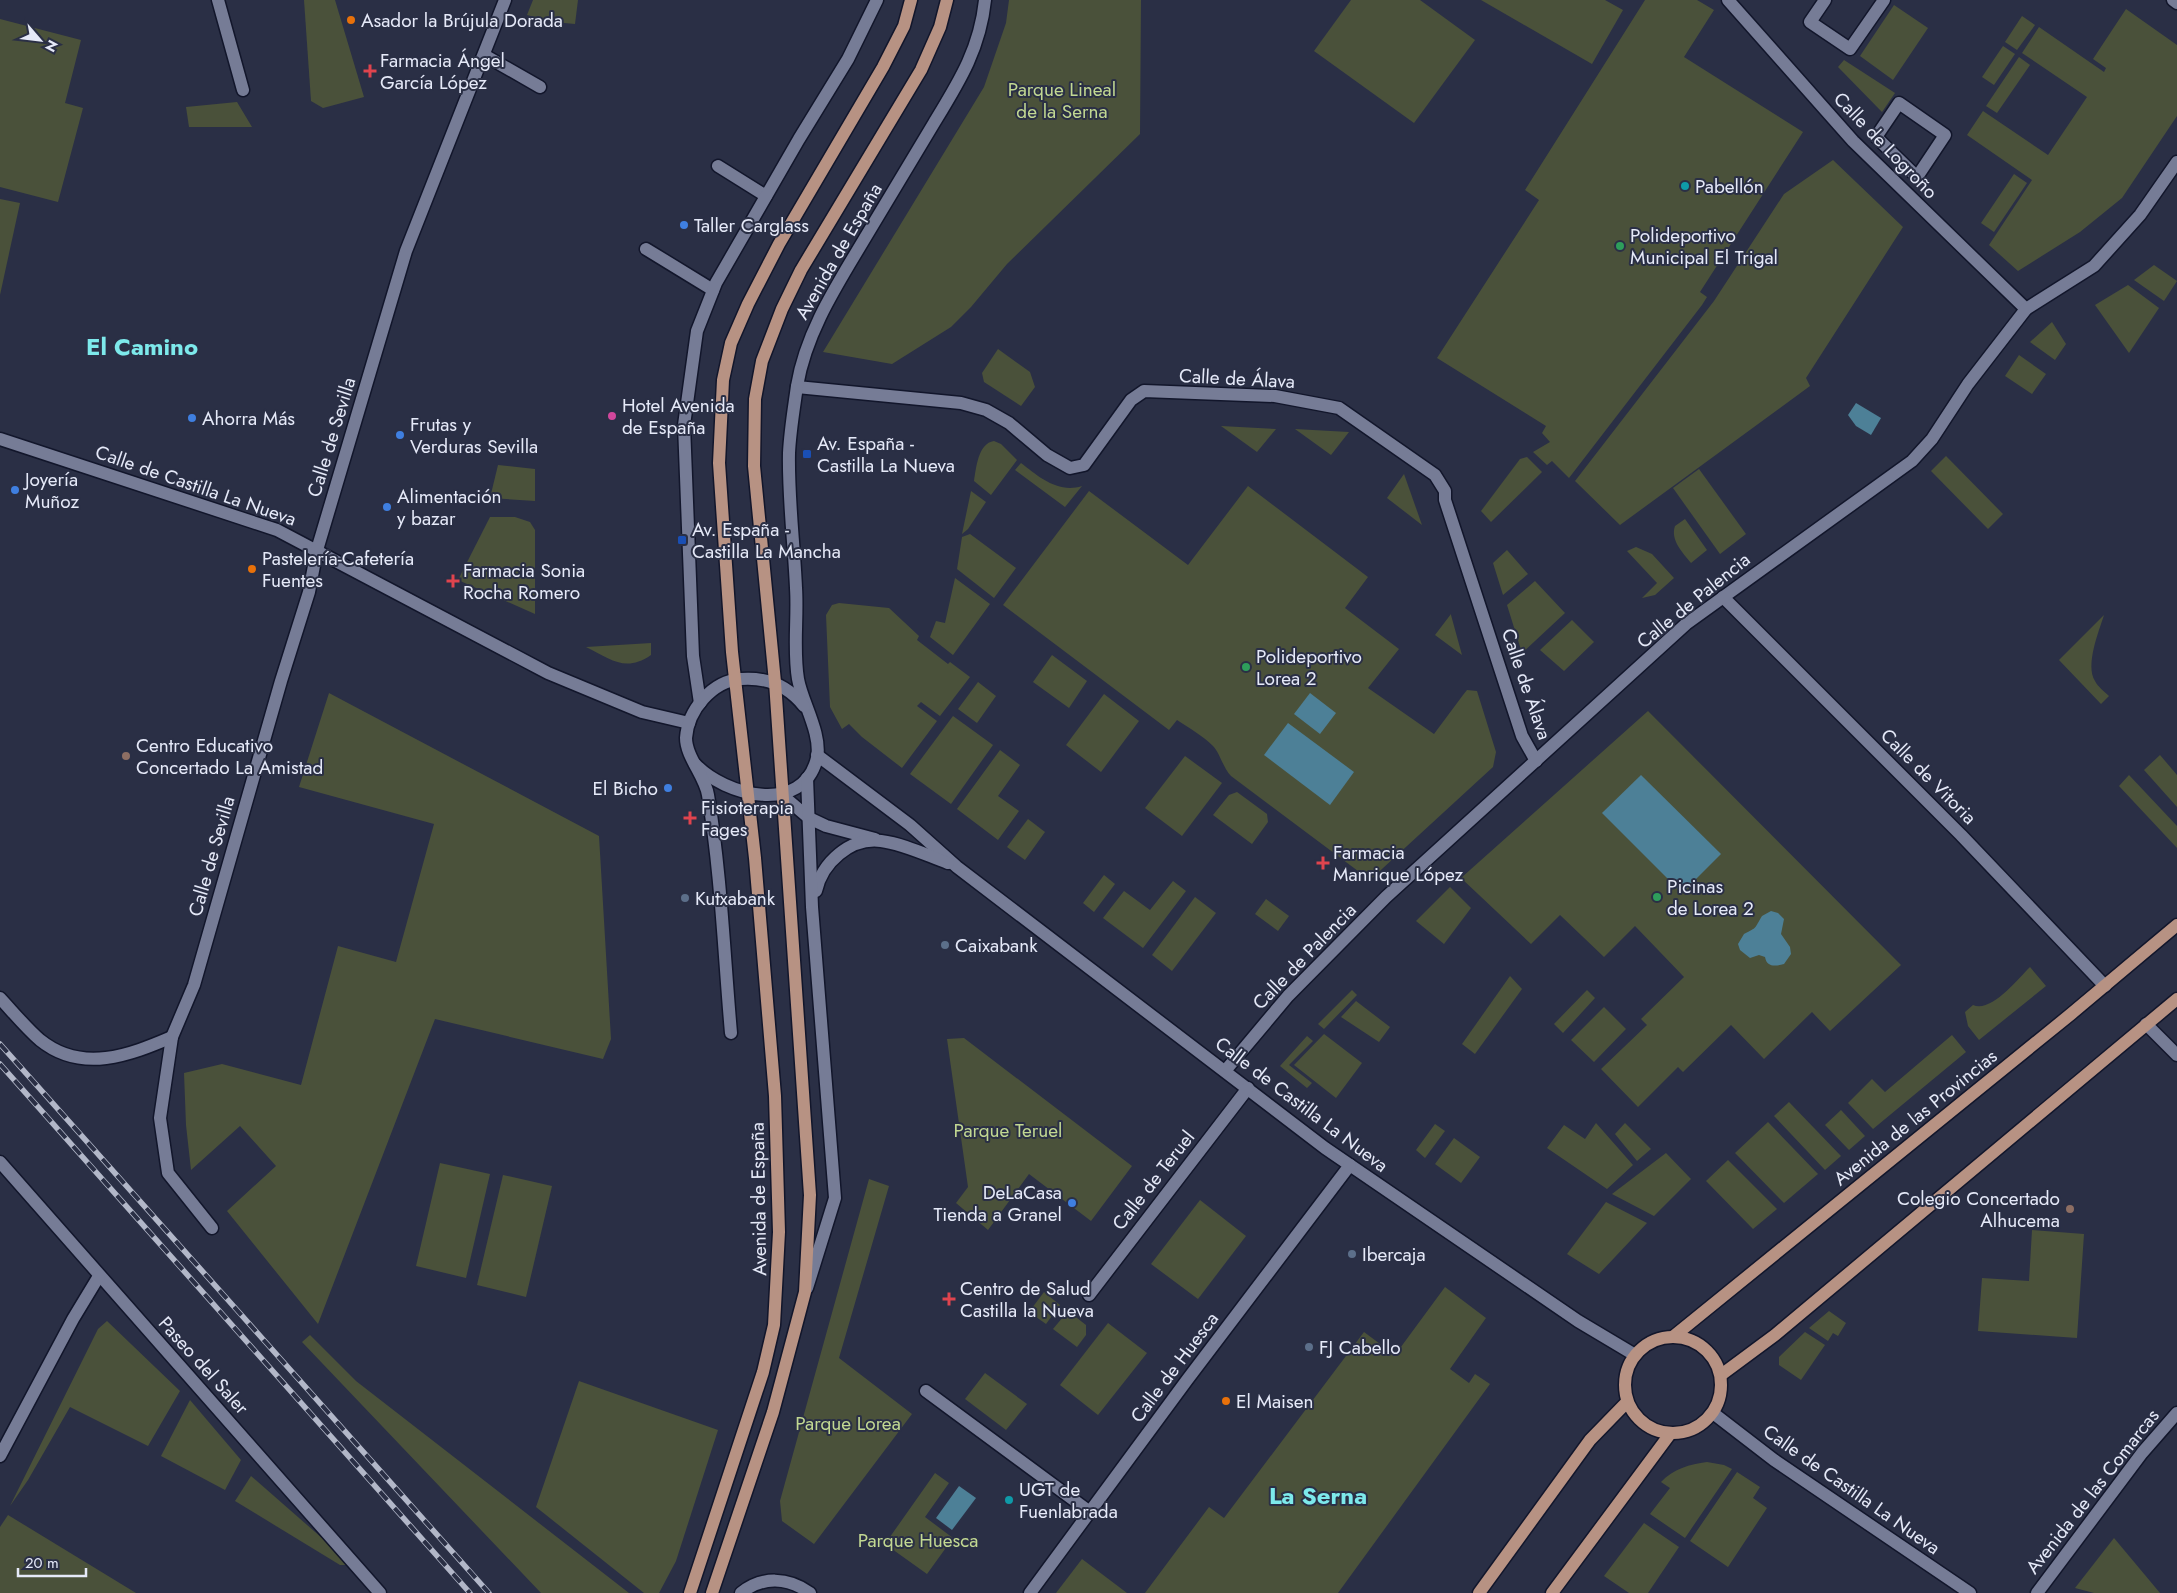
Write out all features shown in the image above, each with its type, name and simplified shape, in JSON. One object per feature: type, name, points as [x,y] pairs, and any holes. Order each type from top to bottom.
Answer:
[{"type":"main road","name":"Avenida de España","points":[[690,1593],[707,1548],[763,1372],[774,1325],[780,1232],[775,1096],[748,792],[737,679],[732,652],[719,463],[723,380],[731,343],[748,304],[779,244],[883,67],[904,26],[911,0]]},
{"type":"main road","name":"Avenida de España","points":[[712,1593],[773,1412],[805,1292],[810,1195],[775,682],[754,466],[755,399],[762,361],[782,309],[800,270],[921,70],[940,27],[946,0]]},
{"type":"main road","name":"Avenida de las Provincias","points":[[1674,1336],[2105,986],[2177,925]]},
{"type":"main road","points":[[1721,1375],[1774,1335],[2177,998]]},
{"type":"main road","points":[[1674,1336],[1695,1342],[1712,1355],[1721,1375],[1721,1395],[1713,1414],[1694,1430],[1670,1434],[1652,1429],[1637,1418],[1627,1402],[1625,1377],[1635,1355],[1652,1341],[1674,1336]]},
{"type":"main road","points":[[1480,1593],[1590,1440],[1627,1402]]},
{"type":"main road","points":[[1552,1593],[1670,1434]]},
{"type":"street","points":[[218,0],[242,90]]},
{"type":"street","name":"Calle de Sevilla","points":[[212,1228],[168,1174],[160,1118],[172,1036],[194,985],[278,690],[309,592],[317,550],[406,251],[505,0]]},
{"type":"street","points":[[700,703],[693,656],[684,425],[697,331],[713,290],[766,196],[848,59],[877,0]]},
{"type":"street","name":"Avenida de España","points":[[782,795],[799,788],[807,778],[818,755],[812,716],[803,700],[798,678],[789,454],[797,387],[802,364],[814,329],[836,287],[968,65],[983,19],[985,0]]},
{"type":"street","name":"Calle de Logroño","points":[[1728,0],[1853,141],[2026,309]]},
{"type":"street","points":[[1825,0],[1810,22],[1850,49],[1884,0]]},
{"type":"street","points":[[2172,0],[2177,3]]},
{"type":"street","points":[[484,55],[540,87]]},
{"type":"street","points":[[1899,103],[1945,135],[1916,177],[1876,137],[1899,103]]},
{"type":"street","name":"Calle de Palencia","points":[[1225,1071],[1294,989],[1386,897],[1686,624],[1912,461],[1932,439],[1968,384],[2026,309],[2094,266],[2140,215],[2177,162]]},
{"type":"street","points":[[718,166],[766,196]]},
{"type":"street","points":[[646,249],[713,290]]},
{"type":"street","name":"Calle de Álava","points":[[797,387],[961,403],[978,408],[1009,423],[1047,455],[1070,468],[1084,465],[1131,400],[1144,391],[1275,396],[1339,408],[1435,475],[1445,490],[1445,500],[1522,736],[1536,761]]},
{"type":"street","name":"Calle de Castilla La Nueva","points":[[0,439],[277,530],[548,673],[642,712],[689,723]]},
{"type":"street","name":"Calle de Vitoria","points":[[1723,597],[1968,842],[2105,986]]},
{"type":"street","name":"Avenida de España","points":[[689,723],[700,703],[716,688],[737,679],[756,678],[775,682],[796,696],[812,716]]},
{"type":"street","points":[[689,723],[686,740],[708,792],[731,1033]]},
{"type":"street","name":"Calle de Castilla La Nueva","points":[[818,755],[910,826],[957,867],[1350,1165],[1570,1316],[1635,1355]]},
{"type":"street","points":[[695,764],[717,782],[748,792],[782,795]]},
{"type":"street","name":"Avenida de España","points":[[805,1292],[835,1198],[812,907],[807,778]]},
{"type":"street","name":"Calle de Castilla La Nueva","points":[[782,795],[808,818],[826,826],[902,845],[957,867]]},
{"type":"street","name":"Calle de Castilla La Nueva","points":[[812,907],[819,877],[831,860],[846,849],[879,840]]},
{"type":"street","points":[[0,998],[41,1041],[69,1056],[107,1058],[130,1055],[172,1036]]},
{"type":"street","points":[[2146,1024],[2177,1055]]},
{"type":"street","name":"Calle de Teruel","points":[[1089,1295],[1248,1088]]},
{"type":"street","name":"Paseo del Saler","points":[[0,1162],[380,1593]]},
{"type":"street","name":"Calle de Huesca","points":[[1030,1593],[1350,1165]]},
{"type":"street","points":[[0,1456],[73,1319],[99,1276]]},
{"type":"street","points":[[926,1391],[1090,1512]]},
{"type":"street","name":"Avenida de las Comarcas","points":[[2037,1593],[2142,1453],[2177,1413]]},
{"type":"street","name":"Calle de Castilla La Nueva","points":[[1713,1414],[1774,1460],[1970,1593]]},
{"type":"street","points":[[740,1593],[761,1580],[786,1581],[806,1590]]},
{"type":"green space","points":[[304,0],[335,0],[364,97],[323,108],[311,101]]},
{"type":"green space","points":[[533,0],[578,0],[575,24],[554,22],[527,15]]},
{"type":"green space","name":"Parque Lineal de la Serna","points":[[1009,0],[1141,0],[1140,134],[1007,264],[971,307],[951,327],[892,364],[823,352],[984,87],[1006,23]]},
{"type":"green space","points":[[1351,0],[1420,0],[1475,40],[1414,123],[1314,51]]},
{"type":"green space","points":[[1481,0],[1605,0],[1623,10],[1592,64]]},
{"type":"green space","name":"Polideportivo Municipal El Trigal","points":[[1645,0],[1697,0],[1714,10],[1684,57],[1803,132],[1700,292],[1707,297],[1702,305],[1569,478],[1552,461],[1547,465],[1533,452],[1550,442],[1542,433],[1546,426],[1437,358],[1539,200],[1525,190]]},
{"type":"green space","points":[[1894,5],[1928,28],[1893,80],[1860,56]]},
{"type":"green space","points":[[2126,9],[2177,45],[2177,116],[2122,198],[2080,232],[2018,271],[1989,245],[2032,180],[1967,135],[1983,111],[2048,155],[2087,97],[2022,53],[2039,27],[2104,72],[2106,68],[2093,59]]},
{"type":"green space","points":[[2022,16],[2035,25],[2017,50],[2005,42]]},
{"type":"green space","points":[[0,19],[81,40],[65,103],[83,108],[58,202],[0,187]]},
{"type":"green space","points":[[2003,46],[2015,54],[1994,85],[1982,77]]},
{"type":"green space","points":[[2019,57],[2030,65],[1997,113],[1986,106]]},
{"type":"green space","points":[[1844,60],[1895,93],[1882,112],[1838,67]]},
{"type":"green space","points":[[237,102],[252,127],[189,127],[186,107]]},
{"type":"green space","points":[[1833,160],[1903,227],[1806,378],[1810,386],[1620,525],[1575,481],[1714,301],[1784,194]]},
{"type":"green space","points":[[2014,174],[2027,183],[1994,232],[1981,223]]},
{"type":"green space","points":[[0,199],[20,203],[0,295]]},
{"type":"green space","points":[[2154,265],[2177,281],[2164,301],[2134,280]]},
{"type":"green space","points":[[2128,285],[2159,308],[2129,353],[2095,305]]},
{"type":"green space","points":[[2052,322],[2066,344],[2055,360],[2030,342]]},
{"type":"green space","points":[[998,349],[1030,372],[1035,387],[1021,406],[984,382],[982,373]]},
{"type":"green space","points":[[2019,355],[2046,374],[2032,394],[2005,376]]},
{"type":"green space","points":[[1221,426],[1276,429],[1257,452]]},
{"type":"green space","points":[[1295,429],[1349,432],[1331,455]]},
{"type":"green space","points":[[994,441],[1001,444],[1017,460],[991,495],[974,481],[981,451],[984,446]]},
{"type":"green space","points":[[1946,456],[2003,514],[1988,529],[1931,471]]},
{"type":"green space","points":[[1527,457],[1542,472],[1491,522],[1481,511],[1520,459]]},
{"type":"green space","points":[[1021,463],[1041,478],[1057,486],[1073,488],[1082,486],[1065,507],[1015,470]]},
{"type":"green space","points":[[498,465],[535,469],[535,501],[490,498]]},
{"type":"green space","points":[[1699,469],[1746,534],[1720,554],[1673,488]]},
{"type":"green space","points":[[1404,474],[1422,525],[1387,498]]},
{"type":"green space","name":"Polideportivo Lorea 2","points":[[1248,486],[1368,577],[1345,608],[1399,649],[1368,688],[1434,734],[1467,690],[1477,691],[1496,752],[1493,767],[1370,880],[1231,776],[1215,749],[1200,735],[1177,720],[1169,730],[1003,605],[1089,491],[1188,565]]},
{"type":"green space","points":[[971,491],[986,502],[968,529],[962,534]]},
{"type":"green space","points":[[490,517],[515,517],[530,522],[535,530],[535,614],[458,580]]},
{"type":"green space","points":[[1685,519],[1707,550],[1691,563],[1681,551],[1674,536],[1675,526]]},
{"type":"green space","points":[[970,534],[1016,568],[994,598],[957,569],[962,537]]},
{"type":"green space","points":[[1636,547],[1652,554],[1674,578],[1655,595],[1642,598],[1657,583],[1627,551]]},
{"type":"green space","points":[[1507,550],[1528,574],[1503,595],[1493,563]]},
{"type":"green space","points":[[955,578],[990,604],[953,655],[930,637],[936,621],[945,623]]},
{"type":"green space","points":[[1535,581],[1565,613],[1522,653],[1507,605]]},
{"type":"green space","points":[[839,603],[889,608],[919,636],[917,640],[948,664],[950,662],[970,677],[940,716],[921,702],[917,706],[937,721],[902,768],[862,737],[849,724],[842,729],[830,707],[826,615],[832,605]]},
{"type":"green space","points":[[1451,615],[1462,655],[1435,635]]},
{"type":"green space","points":[[2104,615],[2096,639],[2091,666],[2096,683],[2109,696],[2101,704],[2059,660]]},
{"type":"green space","points":[[1572,620],[1594,642],[1564,671],[1540,650]]},
{"type":"green space","points":[[651,643],[651,655],[642,660],[626,664],[611,660],[586,647]]},
{"type":"green space","points":[[1052,655],[1087,681],[1069,708],[1033,682]]},
{"type":"green space","points":[[978,682],[996,696],[977,723],[958,709]]},
{"type":"green space","points":[[329,693],[599,836],[611,1039],[603,1059],[435,1019],[318,1324],[227,1211],[276,1166],[240,1126],[191,1170],[186,1125],[184,1073],[222,1064],[301,1085],[338,946],[396,962],[434,824],[299,787]]},
{"type":"green space","points":[[1104,694],[1139,721],[1101,772],[1066,745]]},
{"type":"green space","name":"Picinas de Lorea 2","points":[[1648,711],[1901,965],[1830,1031],[1812,1012],[1764,1059],[1731,1025],[1683,1072],[1678,1067],[1638,1107],[1601,1069],[1647,1025],[1641,1019],[1684,977],[1635,926],[1604,957],[1560,915],[1531,944],[1461,878]]},
{"type":"green space","points":[[953,716],[993,745],[951,804],[910,774]]},
{"type":"green space","points":[[1000,750],[1020,765],[998,796],[1019,811],[998,840],[957,809]]},
{"type":"green space","points":[[2160,755],[2177,775],[2177,807],[2144,770]]},
{"type":"green space","points":[[1185,756],[1222,783],[1182,836],[1145,808]]},
{"type":"green space","points":[[2129,775],[2177,826],[2177,848],[2119,786]]},
{"type":"green space","points":[[1237,792],[1267,814],[1268,822],[1252,844],[1213,815],[1229,795]]},
{"type":"green space","points":[[1028,819],[1045,832],[1025,860],[1007,847]]},
{"type":"green space","points":[[1104,875],[1115,884],[1094,912],[1083,903]]},
{"type":"green space","points":[[1173,881],[1186,891],[1143,948],[1103,918],[1124,891],[1150,910]]},
{"type":"green space","points":[[1450,887],[1471,908],[1444,944],[1416,921]]},
{"type":"green space","points":[[1195,897],[1216,913],[1172,971],[1152,955]]},
{"type":"green space","points":[[1266,899],[1289,916],[1278,931],[1255,914]]},
{"type":"green space","points":[[2030,967],[2046,986],[1979,1040],[1968,1026],[1965,1012],[1973,1005],[1980,1006],[1996,1000]]},
{"type":"green space","points":[[1510,976],[1522,989],[1475,1054],[1462,1044]]},
{"type":"green space","points":[[1352,990],[1357,995],[1324,1029],[1318,1024]]},
{"type":"green space","points":[[1587,990],[1595,998],[1563,1033],[1554,1024]]},
{"type":"green space","points":[[1356,1001],[1390,1027],[1379,1042],[1341,1017]]},
{"type":"green space","points":[[1604,1007],[1626,1029],[1594,1062],[1571,1040]]},
{"type":"green space","points":[[1324,1034],[1362,1063],[1336,1098],[1294,1065]]},
{"type":"green space","points":[[1952,1035],[1966,1052],[1873,1129],[1848,1103],[1872,1079],[1885,1092]]},
{"type":"green space","points":[[1307,1036],[1313,1041],[1289,1065],[1312,1083],[1307,1088],[1280,1066]]},
{"type":"green space","name":"Parque Teruel","points":[[964,1038],[1132,1166],[1091,1221],[1029,1174],[988,1230],[956,1203],[968,1187],[947,1039]]},
{"type":"green space","points":[[1789,1102],[1841,1156],[1825,1170],[1774,1116]]},
{"type":"green space","points":[[1841,1110],[1865,1136],[1849,1150],[1825,1125]]},
{"type":"green space","points":[[1768,1122],[1818,1174],[1784,1203],[1735,1153]]},
{"type":"green space","points":[[1596,1123],[1633,1165],[1607,1189],[1547,1148],[1564,1125],[1585,1139]]},
{"type":"green space","points":[[1625,1123],[1651,1149],[1637,1161],[1615,1134]]},
{"type":"green space","points":[[1435,1124],[1445,1131],[1425,1158],[1416,1150]]},
{"type":"green space","points":[[1454,1138],[1480,1157],[1461,1183],[1435,1164]]},
{"type":"green space","points":[[1666,1153],[1691,1179],[1654,1216],[1612,1194]]},
{"type":"green space","points":[[1728,1160],[1777,1209],[1753,1229],[1706,1181]]},
{"type":"green space","points":[[440,1163],[490,1174],[466,1278],[416,1266]]},
{"type":"green space","points":[[503,1175],[552,1186],[526,1297],[477,1285]]},
{"type":"green space","name":"Parque Lorea","points":[[869,1179],[889,1186],[839,1358],[912,1414],[814,1544],[782,1521],[780,1501]]},
{"type":"green space","points":[[1200,1200],[1246,1236],[1198,1299],[1151,1264]]},
{"type":"green space","points":[[1606,1202],[1647,1223],[1599,1274],[1567,1254]]},
{"type":"green space","points":[[2032,1230],[2084,1234],[2077,1338],[1978,1331],[1982,1278],[2029,1281]]},
{"type":"green space","points":[[1445,1287],[1486,1318],[1450,1369],[1469,1383],[1475,1374],[1490,1384],[1338,1593],[1145,1593],[1209,1507],[1224,1518],[1364,1332],[1395,1355]]},
{"type":"green space","points":[[1044,1292],[1060,1305],[1046,1324],[1029,1312]]},
{"type":"green space","points":[[1068,1311],[1086,1325],[1086,1335],[1077,1347],[1053,1329]]},
{"type":"green space","points":[[1829,1311],[1846,1323],[1838,1336],[1833,1333],[1828,1341],[1809,1328]]},
{"type":"green space","points":[[107,1321],[180,1391],[148,1446],[70,1407],[28,1480],[10,1506],[98,1329]]},
{"type":"green space","points":[[1108,1323],[1147,1353],[1098,1415],[1060,1385]]},
{"type":"green space","points":[[1805,1332],[1825,1345],[1801,1380],[1779,1365],[1779,1357]]},
{"type":"green space","points":[[310,1335],[356,1381],[629,1593],[541,1593],[302,1342]]},
{"type":"green space","points":[[985,1373],[1027,1404],[1006,1430],[965,1399]]},
{"type":"green space","points":[[579,1381],[718,1430],[676,1561],[659,1593],[644,1593],[536,1507]]},
{"type":"green space","points":[[190,1400],[241,1460],[225,1490],[161,1456]]},
{"type":"green space","points":[[1707,1462],[1724,1465],[1732,1469],[1685,1538],[1650,1514],[1670,1488],[1661,1482],[1666,1477],[1682,1468]]},
{"type":"green space","points":[[1737,1472],[1760,1487],[1753,1498],[1767,1508],[1728,1567],[1690,1541]]},
{"type":"green space","name":"Parque Huesca","points":[[935,1473],[949,1483],[925,1517],[953,1538],[927,1574],[885,1544]]},
{"type":"green space","points":[[251,1476],[346,1559],[346,1565],[340,1565],[235,1501]]},
{"type":"green space","points":[[8,1515],[136,1593],[0,1593],[0,1527]]},
{"type":"green space","points":[[1644,1523],[1679,1547],[1648,1593],[1629,1593],[1604,1576]]},
{"type":"green space","points":[[2114,1538],[2160,1593],[2094,1593],[2075,1588]]},
{"type":"green space","points":[[1082,1559],[1127,1593],[1056,1593]]},
{"type":"water","points":[[1856,403],[1881,418],[1871,435],[1856,426],[1848,415]]},
{"type":"water","points":[[1310,693],[1336,713],[1320,734],[1294,714]]},
{"type":"water","points":[[1288,723],[1354,772],[1330,805],[1264,755]]},
{"type":"water","points":[[1641,775],[1721,854],[1682,893],[1602,813]]},
{"type":"water","points":[[1771,911],[1778,913],[1784,919],[1781,934],[1790,947],[1791,954],[1784,964],[1770,965],[1765,957],[1759,955],[1750,958],[1740,950],[1738,944],[1744,934],[1755,927],[1762,916]]},
{"type":"water","points":[[959,1486],[976,1498],[952,1530],[936,1518]]},
{"type":"railway","points":[[0,1044],[489,1593]]},
{"type":"railway","points":[[0,1064],[470,1593]]},
{"type":"place","name":"Asador la Brújula Dorada","points":[[351,20]]},
{"type":"place","name":"Farmacia Ángel García López","points":[[370,71]]},
{"type":"place","name":"Pabellón","points":[[1685,186]]},
{"type":"place","name":"Taller Carglass","points":[[684,225]]},
{"type":"place","name":"Polideportivo Municipal El Trigal","points":[[1620,246]]},
{"type":"place","name":"Hotel Avenida de España","points":[[612,416]]},
{"type":"place","name":"Ahorra Más","points":[[192,418]]},
{"type":"place","name":"Frutas y Verduras Sevilla","points":[[400,435]]},
{"type":"place","name":"Av. España - Castilla La Nueva","points":[[807,454]]},
{"type":"place","name":"Joyería Muñoz","points":[[15,490]]},
{"type":"place","name":"Alimentación y bazar","points":[[387,507]]},
{"type":"place","name":"Av. España - Castilla La Mancha","points":[[682,540]]},
{"type":"place","name":"Pastelería-Cafetería Fuentes","points":[[252,569]]},
{"type":"place","name":"Farmacia Sonia Rocha Romero","points":[[453,581]]},
{"type":"place","name":"Polideportivo Lorea 2","points":[[1246,667]]},
{"type":"place","name":"Centro Educativo Concertado La Amistad","points":[[126,756]]},
{"type":"place","name":"El Bicho","points":[[668,788]]},
{"type":"place","name":"Fisioterapia Fages","points":[[690,818]]},
{"type":"place","name":"Farmacia Manrique López","points":[[1323,863]]},
{"type":"place","name":"Picinas de Lorea 2","points":[[1657,897]]},
{"type":"place","name":"Kutxabank","points":[[685,898]]},
{"type":"place","name":"Caixabank","points":[[945,945]]},
{"type":"place","name":"DeLaCasa Tienda a Granel","points":[[1072,1203]]},
{"type":"place","name":"Colegio Concertado Alhucema","points":[[2070,1209]]},
{"type":"place","name":"Ibercaja","points":[[1352,1254]]},
{"type":"place","name":"Centro de Salud Castilla la Nueva","points":[[949,1299]]},
{"type":"place","name":"FJ Cabello","points":[[1309,1347]]},
{"type":"place","name":"El Maisen","points":[[1226,1401]]},
{"type":"place","name":"UGT de Fuenlabrada","points":[[1009,1500]]},
{"type":"district","name":"El Camino","points":[[142,347]]},
{"type":"district","name":"La Serna","points":[[1318,1496]]}]
